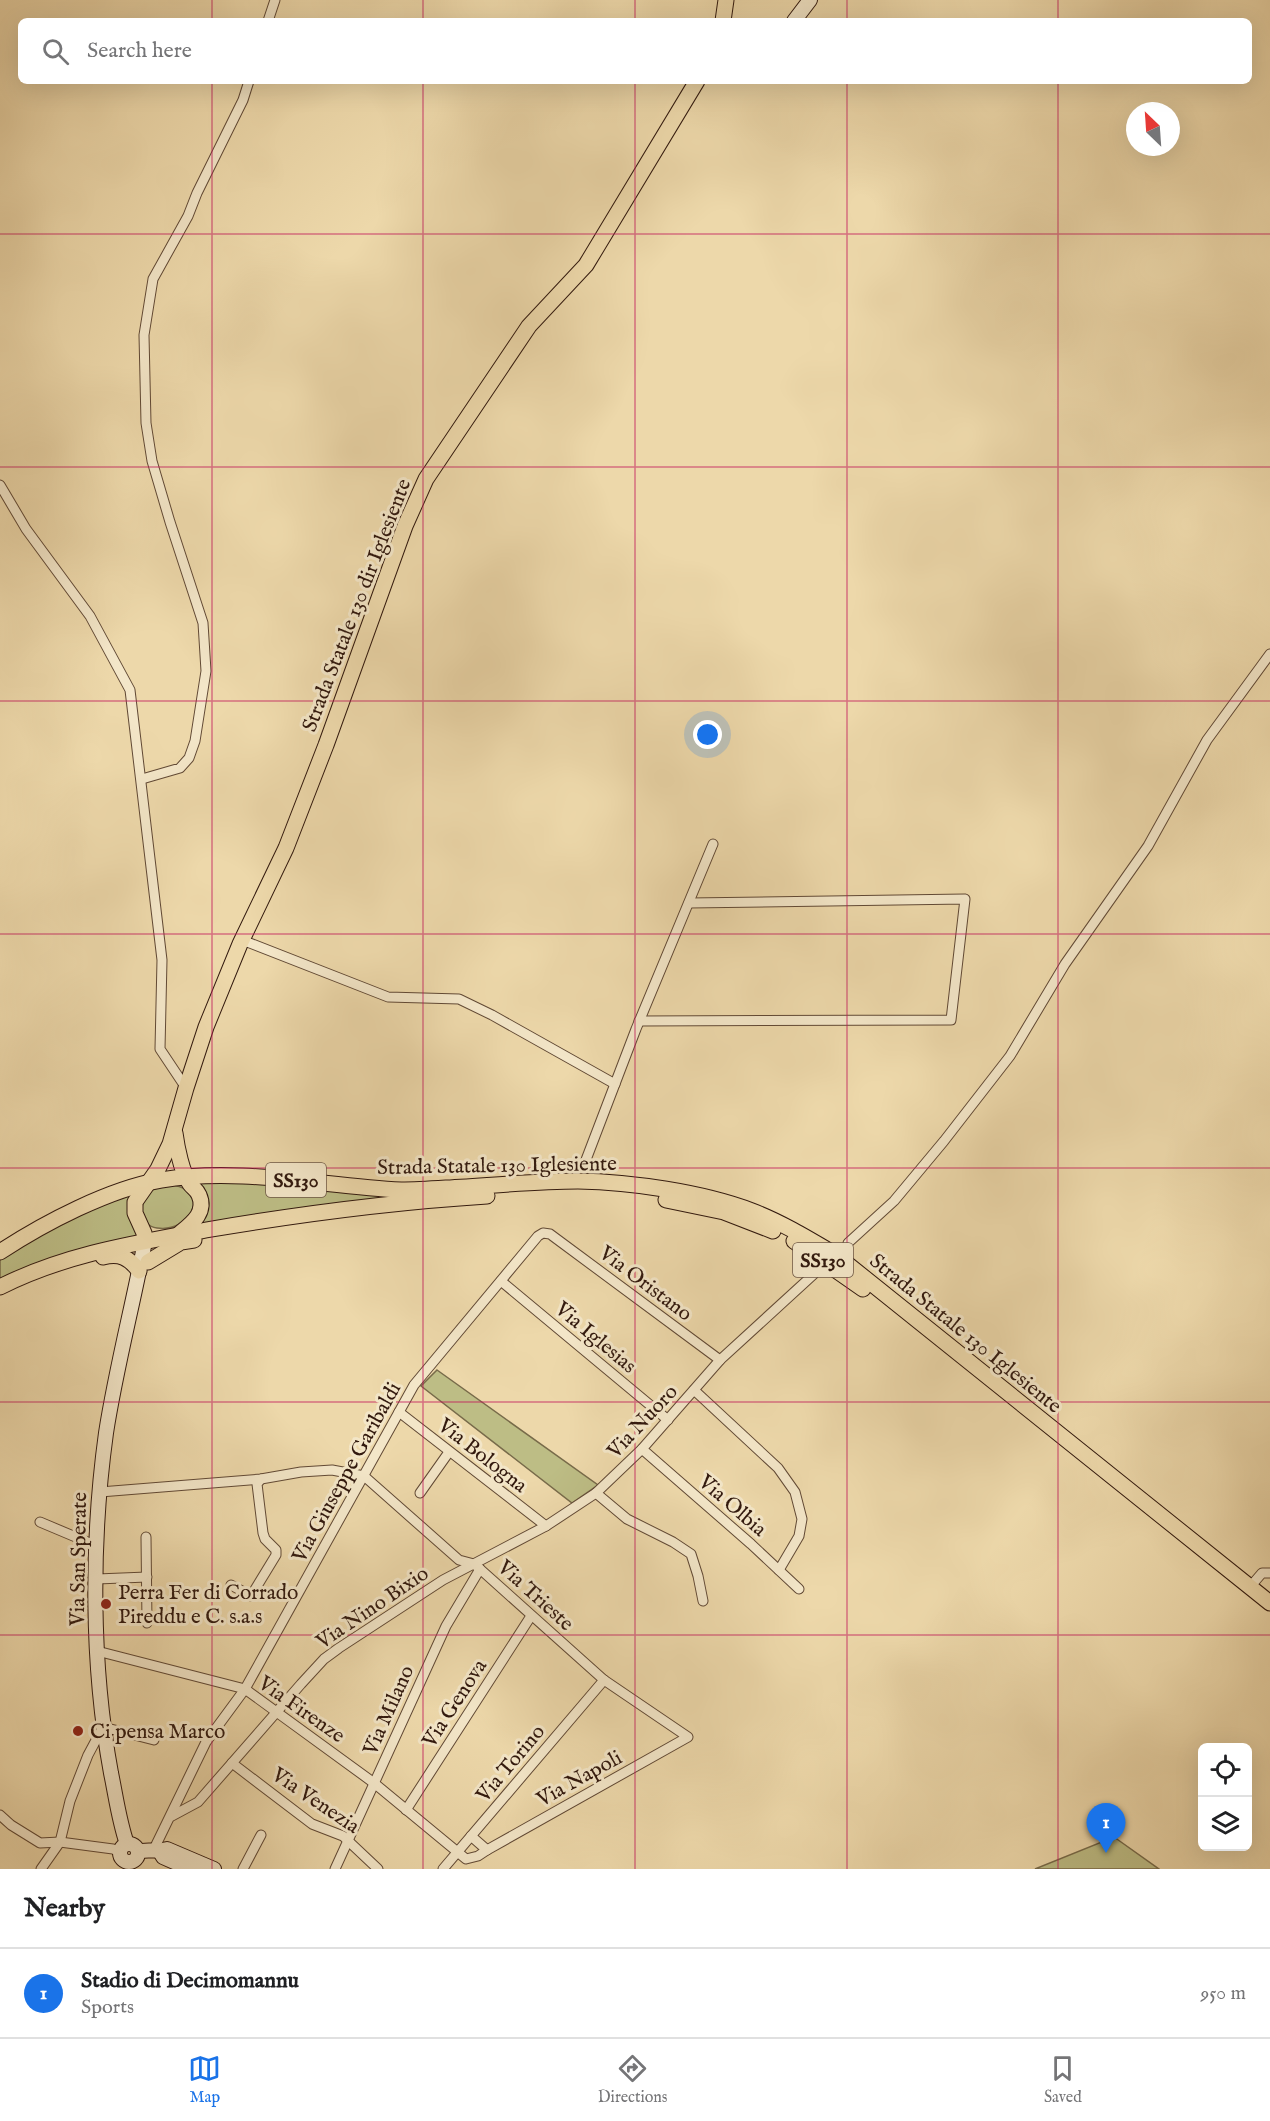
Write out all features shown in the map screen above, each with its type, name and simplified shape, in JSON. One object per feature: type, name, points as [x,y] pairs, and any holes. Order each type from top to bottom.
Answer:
[{"type":"main road","name":"Strada Statale 130 dir Iglesiente","points":[[146,1183],[158,1169],[168,1149],[206,1028],[242,940],[286,848],[326,745],[405,526],[426,479],[529,326],[586,265],[695,84]]},
{"type":"main road","name":"Strada Statale 130 dir Iglesiente","points":[[175,1128],[178,1153],[188,1177]]},
{"type":"main road","name":"Strada Statale 130 Iglesiente","points":[[0,1251],[63,1216],[100,1200],[146,1183],[188,1177],[291,1180],[404,1190],[578,1181],[630,1185],[692,1194],[751,1210],[799,1232],[836,1255],[1270,1603]]},
{"type":"main road","points":[[179,1234],[194,1222],[200,1211],[200,1196],[189,1183],[188,1177]]},
{"type":"main road","points":[[145,1241],[134,1208],[136,1198],[146,1183]]},
{"type":"main road","name":"Strada Statale 130 Iglesiente","points":[[0,1287],[80,1256],[145,1241],[240,1224],[389,1203],[576,1190],[633,1195],[724,1212],[786,1236],[836,1269],[923,1334],[1270,1614]]},
{"type":"main road","points":[[80,1256],[88,1261],[121,1255],[142,1269],[181,1242],[224,1234],[240,1224]]},
{"type":"street","points":[[269,18],[275,0]]},
{"type":"street","points":[[797,17],[810,0]]},
{"type":"street","points":[[142,779],[180,768],[189,758],[195,741],[206,671],[203,622],[152,461],[146,423],[144,335],[153,279],[188,216],[243,100],[248,84]]},
{"type":"street","points":[[0,485],[26,529],[90,616],[130,690],[162,960],[160,1050],[186,1088]]},
{"type":"street","points":[[848,1244],[894,1201],[1010,1056],[1065,964],[1148,846],[1207,740],[1270,654]]},
{"type":"street","points":[[584,1165],[639,1021],[713,844]]},
{"type":"street","points":[[639,1021],[951,1020],[965,899],[690,903]]},
{"type":"street","points":[[242,940],[388,997],[459,999],[615,1084]]},
{"type":"street","name":"Via Giuseppe Garibaldi","points":[[157,1850],[206,1742],[245,1689],[414,1385],[538,1236],[543,1233],[550,1234]]},
{"type":"street","points":[[142,1269],[179,1234]]},
{"type":"street","name":"Via Oristano","points":[[550,1234],[720,1360]]},
{"type":"street","name":"Via San Sperate","points":[[129,1856],[103,1727],[98,1651],[96,1523],[106,1432],[142,1269],[145,1241]]},
{"type":"street","name":"Via Nuoro","points":[[477,1567],[596,1493],[642,1449],[720,1360],[814,1274]]},
{"type":"street","name":"Via Iglesias","points":[[501,1281],[668,1420]]},
{"type":"street","points":[[694,1390],[778,1468],[795,1492],[802,1519],[799,1536],[779,1570]]},
{"type":"street","name":"Via Bologna","points":[[399,1412],[546,1526]]},
{"type":"street","name":"Via Olbia","points":[[642,1449],[799,1589]]},
{"type":"street","points":[[420,1493],[449,1452]]},
{"type":"street","points":[[100,1492],[261,1479],[301,1472],[332,1470],[364,1476]]},
{"type":"street","name":"Via Trieste","points":[[364,1476],[459,1560],[477,1567],[604,1680],[688,1737]]},
{"type":"street","points":[[231,1585],[251,1596],[276,1555],[276,1550],[265,1539],[263,1533],[257,1484],[261,1479]]},
{"type":"street","points":[[596,1493],[627,1519],[673,1542],[691,1554],[703,1600]]},
{"type":"street","points":[[40,1522],[97,1546]]},
{"type":"street","points":[[147,1538],[147,1623]]},
{"type":"street","name":"Via Nino Bixio","points":[[172,1816],[198,1802],[324,1659],[443,1580],[477,1567]]},
{"type":"street","name":"Via Milano","points":[[335,1869],[446,1626],[477,1567]]},
{"type":"street","points":[[1250,1587],[1262,1573],[1270,1573]]},
{"type":"street","points":[[97,1579],[147,1577]]},
{"type":"street","name":"Via Genova","points":[[406,1810],[531,1616]]},
{"type":"street","name":"Via Firenze","points":[[98,1651],[245,1689],[374,1783],[456,1853]]},
{"type":"street","name":"Via Torino","points":[[443,1869],[604,1680]]},
{"type":"street","points":[[41,1869],[60,1842],[70,1801],[88,1755],[103,1727],[154,1740]]},
{"type":"street","name":"Via Napoli","points":[[456,1853],[466,1859],[478,1856],[688,1737]]},
{"type":"street","name":"Via Venezia","points":[[232,1763],[312,1824],[343,1836],[378,1869]]},
{"type":"street","points":[[0,1815],[40,1844],[60,1842],[113,1849],[129,1856],[167,1850],[214,1869]]},
{"type":"street","points":[[243,1869],[261,1835]]},
{"type":"street","points":[[471,1836],[487,1850]]},
{"type":"street","points":[[157,1850],[163,1857],[190,1869]]},
{"type":"green space","points":[[197,1180],[237,1180],[401,1197],[197,1227]]},
{"type":"green space","points":[[173,1185],[185,1189],[191,1195],[194,1203],[192,1211],[179,1224],[169,1228],[151,1226],[142,1212],[146,1195],[152,1190]]},
{"type":"green space","points":[[134,1191],[140,1236],[0,1282],[0,1255],[65,1220]]},
{"type":"green space","points":[[437,1370],[598,1485],[572,1503],[421,1386]]},
{"type":"green space","points":[[1114,1837],[1159,1869],[1035,1869]]},
{"type":"place","name":"Perra Fer di Corrado Pireddu e C. s.a.s","points":[[106,1604]]},
{"type":"place","name":"Ci pensa Marco","points":[[78,1731]]},
{"type":"place","name":"Stadio di Decimomannu","points":[[1106,1853]]}]
